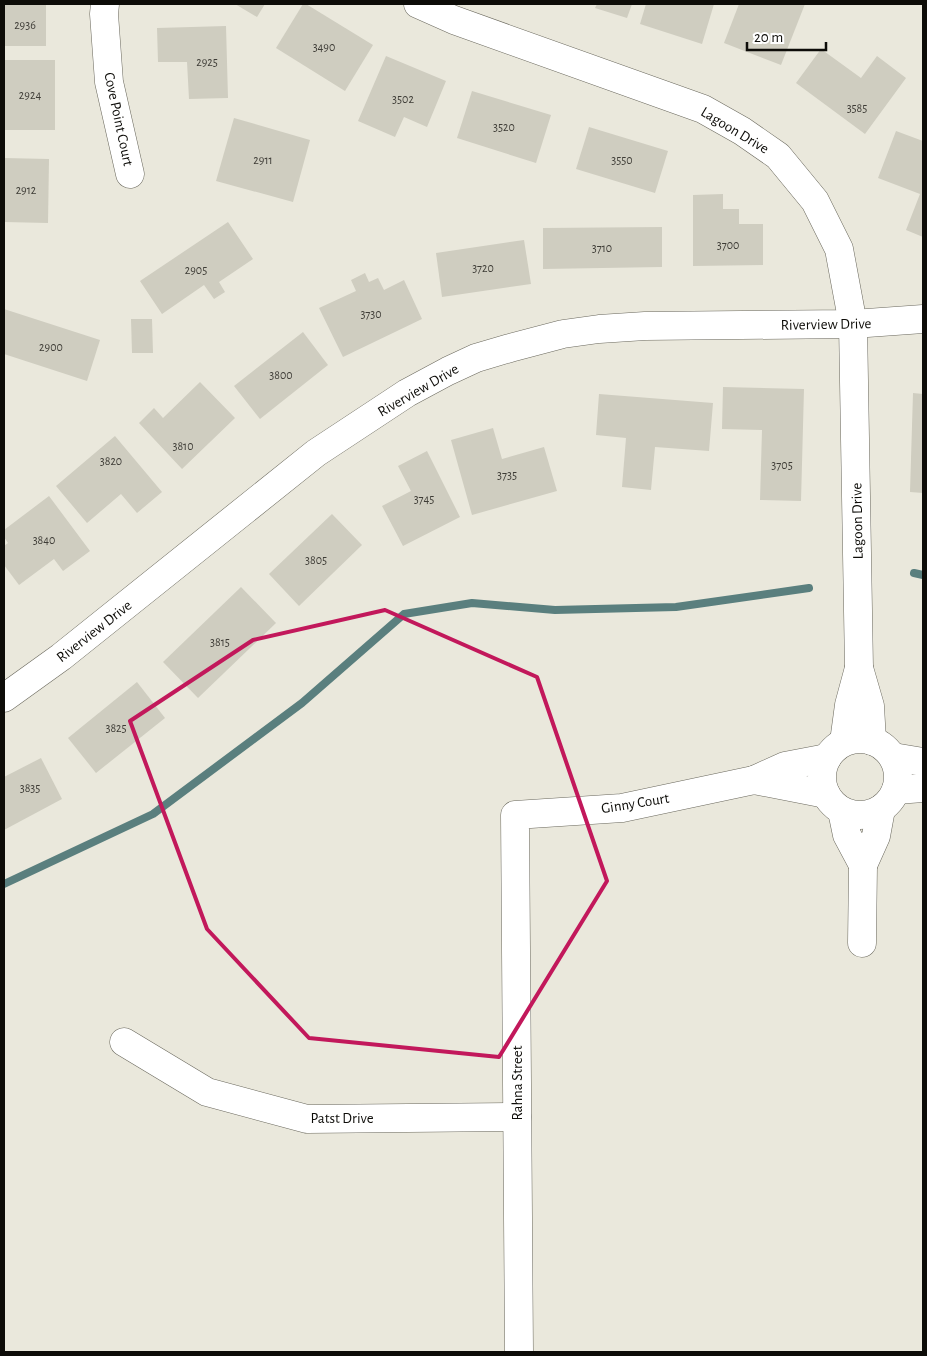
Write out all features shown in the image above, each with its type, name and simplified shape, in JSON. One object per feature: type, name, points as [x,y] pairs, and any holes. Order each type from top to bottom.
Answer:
[{"type":"street","name":"Cove Point Court","points":[[105,4],[104,14],[109,82],[130,174]]},
{"type":"street","name":"Lagoon Drive","points":[[418,4],[454,20],[704,109],[742,130],[778,156],[815,201],[838,249],[853,324],[859,668]]},
{"type":"street","name":"Riverview Drive","points":[[4,698],[61,657],[316,453],[407,393],[476,358],[563,334],[599,329],[644,326],[853,324],[923,319]]},
{"type":"street","points":[[859,668],[882,749],[896,766],[898,778],[876,836],[862,865],[862,943]]},
{"type":"street","points":[[859,668],[836,750],[822,770],[822,783],[834,803],[862,865]]},
{"type":"street","points":[[754,780],[785,766],[836,750],[857,739],[923,762]]},
{"type":"street","points":[[754,780],[834,803],[856,816],[869,815],[889,800],[923,788]]},
{"type":"street","name":"Ginny Court","points":[[515,815],[622,808],[754,780]]},
{"type":"street","name":"Rahna Street","points":[[515,815],[519,1352]]},
{"type":"street","name":"Patst Drive","points":[[124,1042],[207,1092],[307,1119],[517,1117]]},
{"type":"highlighted area","points":[[385,610],[537,677],[607,881],[499,1057],[309,1038],[207,929],[130,721],[253,640]]},
{"type":"building","points":[[4,4],[46,4],[46,46],[4,46]]},
{"type":"building","points":[[235,4],[265,4],[257,17]]},
{"type":"building","points":[[303,4],[306,4],[373,45],[345,91],[276,48]]},
{"type":"building","points":[[597,4],[632,4],[627,18],[595,8]]},
{"type":"building","points":[[646,4],[714,4],[702,44],[640,24]]},
{"type":"building","points":[[739,4],[805,4],[781,65],[724,43]]},
{"type":"building","points":[[226,26],[228,98],[189,99],[187,62],[158,62],[157,28]]},
{"type":"building","points":[[821,49],[861,78],[877,56],[906,78],[865,134],[796,83]]},
{"type":"building","points":[[386,56],[446,81],[427,127],[404,117],[395,137],[358,121]]},
{"type":"building","points":[[4,60],[55,60],[55,130],[4,130]]},
{"type":"building","points":[[472,91],[551,115],[536,163],[457,138]]},
{"type":"building","points":[[234,118],[310,140],[293,202],[216,181]]},
{"type":"building","points":[[589,127],[668,151],[655,193],[576,169]]},
{"type":"building","points":[[896,131],[923,141],[923,237],[906,230],[920,194],[878,178]]},
{"type":"building","points":[[4,158],[49,159],[48,223],[4,222]]},
{"type":"building","points":[[723,194],[723,209],[739,209],[739,224],[763,224],[763,265],[693,266],[693,195]]},
{"type":"building","points":[[228,222],[253,259],[219,282],[225,292],[214,299],[204,285],[162,314],[140,281]]},
{"type":"building","points":[[662,227],[662,267],[543,269],[543,228]]},
{"type":"building","points":[[524,240],[531,284],[442,297],[436,253]]},
{"type":"building","points":[[365,273],[369,282],[378,278],[384,290],[404,280],[422,319],[343,357],[319,308],[356,291],[351,280]]},
{"type":"building","points":[[4,309],[100,340],[87,381],[4,354]]},
{"type":"building","points":[[131,319],[152,319],[153,353],[132,353]]},
{"type":"building","points":[[303,332],[328,365],[260,419],[234,386]]},
{"type":"building","points":[[200,382],[235,418],[182,469],[139,423],[154,408],[163,418]]},
{"type":"building","points":[[723,387],[804,389],[801,501],[760,500],[762,430],[722,429]]},
{"type":"building","points":[[913,393],[923,394],[923,493],[910,492]]},
{"type":"building","points":[[599,394],[713,403],[709,451],[655,447],[651,490],[622,487],[626,438],[596,435]]},
{"type":"building","points":[[493,428],[502,459],[544,447],[557,491],[472,515],[451,440]]},
{"type":"building","points":[[115,436],[162,492],[137,513],[121,494],[87,523],[56,486]]},
{"type":"building","points":[[427,451],[460,517],[403,546],[382,506],[411,491],[398,466]]},
{"type":"building","points":[[49,496],[90,551],[63,571],[54,559],[19,585],[4,565],[4,546],[8,543],[4,537],[4,530]]},
{"type":"building","points":[[332,514],[362,545],[299,606],[269,574]]},
{"type":"building","points":[[241,587],[276,623],[198,698],[163,662]]},
{"type":"building","points":[[137,682],[165,718],[96,773],[68,738]]},
{"type":"building","points":[[41,758],[62,799],[4,830],[4,777]]},
{"type":"waterway","points":[[914,573],[923,575]]},
{"type":"waterway","points":[[4,884],[153,814],[302,703],[404,614],[472,603],[555,610],[676,607],[809,588]]}]
